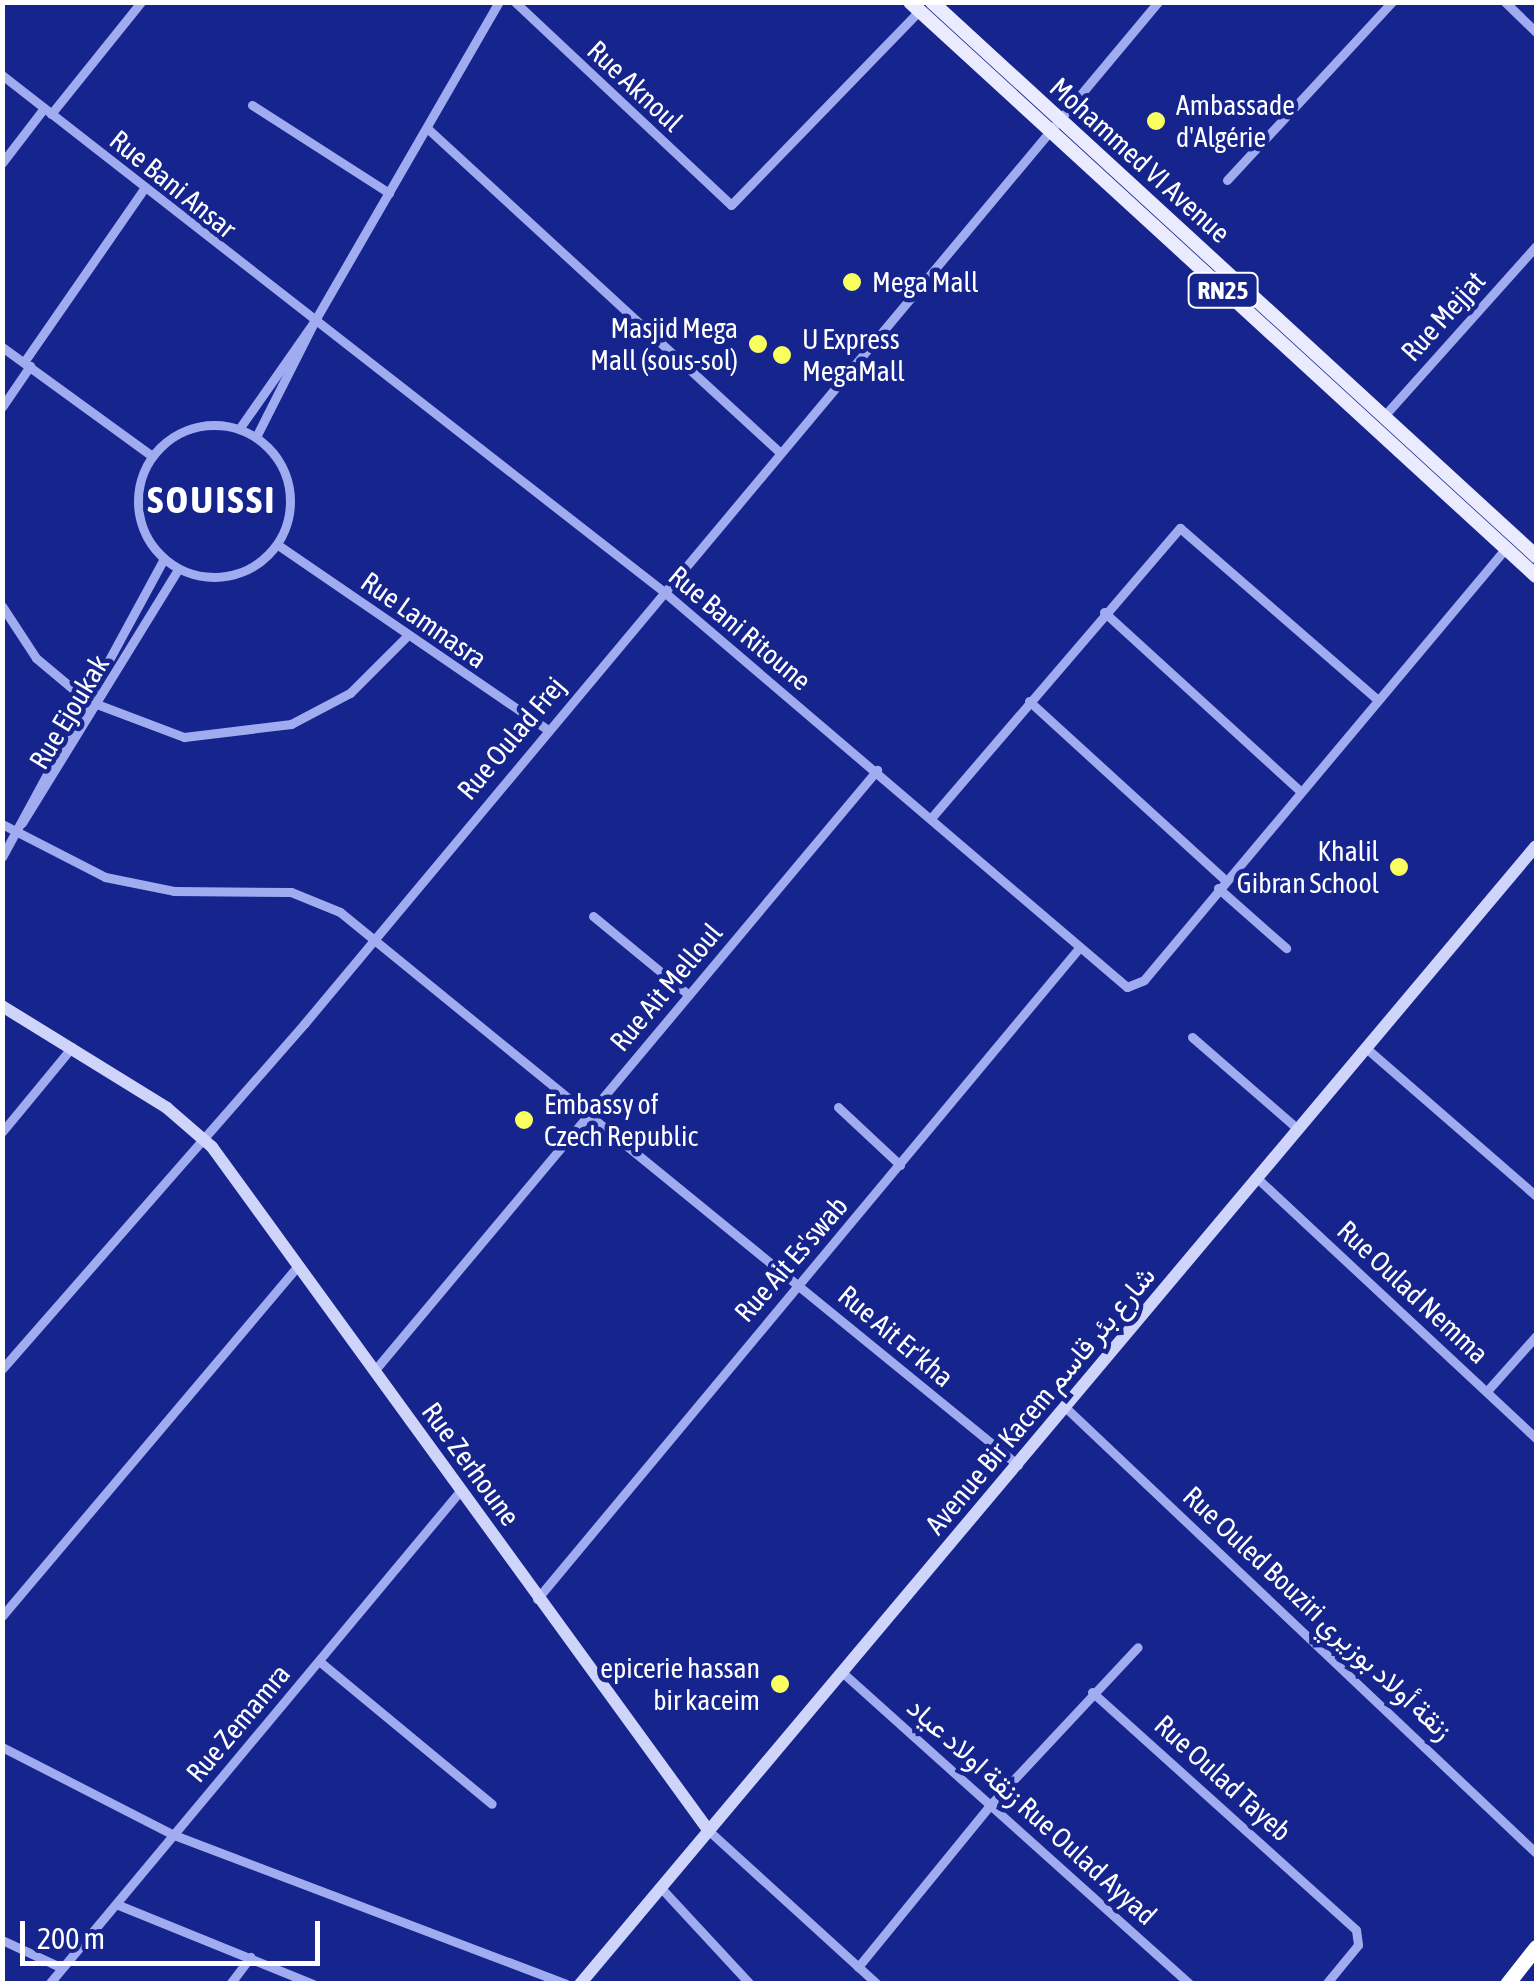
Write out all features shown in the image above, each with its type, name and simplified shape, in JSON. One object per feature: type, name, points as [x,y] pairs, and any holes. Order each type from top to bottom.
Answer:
[{"type":"highway","points":[[1507,1984],[1536,1947]]},
{"type":"main road","name":"Mohammed VI Avenue","points":[[920,5],[1384,416],[1536,556]]},
{"type":"main road","name":"RN25","points":[[1054,125],[1536,576]]},
{"type":"street","points":[[2,163],[141,2]]},
{"type":"street","points":[[256,437],[316,323],[500,2]]},
{"type":"street","name":"Rue Aknoul","points":[[515,2],[724,201],[739,201],[920,5]]},
{"type":"street","name":"Rue Oulad Frej","points":[[2,1369],[376,936],[1158,2]]},
{"type":"street","points":[[1227,180],[1392,2]]},
{"type":"street","points":[[1505,2],[1536,32]]},
{"type":"street","name":"Rue Bani Ansar","points":[[2,76],[316,323]]},
{"type":"street","points":[[252,105],[389,193]]},
{"type":"street","points":[[427,128],[779,452]]},
{"type":"street","points":[[2,407],[144,190]]},
{"type":"street","name":"Rue Mejjat","points":[[1384,416],[1536,246]]},
{"type":"street","points":[[239,428],[316,323]]},
{"type":"street","name":"Rue Bani Ritoune","points":[[316,323],[662,592],[878,770],[1119,983],[1144,980],[1222,884]]},
{"type":"street","points":[[2,348],[152,456]]},
{"type":"street","points":[[199,426],[239,428],[256,437],[286,477],[291,502],[278,545],[228,577],[178,569],[163,560],[138,500],[152,456],[199,426]]},
{"type":"street","points":[[932,817],[1104,612],[1185,528],[1378,700]]},
{"type":"street","name":"Rue Lamnasra","points":[[278,545],[405,638],[546,729]]},
{"type":"street","points":[[1222,884],[1506,548]]},
{"type":"street","name":"Rue Ejoukak","points":[[22,823],[163,560]]},
{"type":"street","name":"Rue Ejoukak","points":[[22,823],[98,708],[178,569]]},
{"type":"street","points":[[2,606],[36,658],[86,700],[98,708],[184,736],[260,733],[350,693],[405,638]]},
{"type":"street","points":[[1104,612],[1301,792]]},
{"type":"street","points":[[1029,701],[1286,948]]},
{"type":"street","name":"Rue Ait Melloul","points":[[374,1371],[878,770]]},
{"type":"street","points":[[2,857],[22,823]]},
{"type":"street","name":"Rue Ait Er'kha","points":[[2,824],[16,834],[134,884],[290,892],[376,936],[1018,1466]]},
{"type":"street","name":"Avenue Bir Kacem شارع بئر قاسم","points":[[580,1984],[1536,846]]},
{"type":"street","points":[[593,916],[689,995]]},
{"type":"street","name":"Rue Ait Es'swab","points":[[538,1599],[1079,948]]},
{"type":"street","name":"Rue Zerhoune","points":[[2,1006],[72,1047],[202,1136],[708,1831],[876,1984]]},
{"type":"street","points":[[1192,1038],[1298,1130]]},
{"type":"street","points":[[2,1132],[72,1047]]},
{"type":"street","points":[[1366,1048],[1536,1196]]},
{"type":"street","points":[[838,1107],[900,1165]]},
{"type":"street","name":"Rue Oulad Nemma","points":[[1258,1179],[1536,1438]]},
{"type":"street","points":[[2,1616],[297,1266]]},
{"type":"street","points":[[1487,1391],[1536,1336]]},
{"type":"street","name":"Rue Ouled Bouziri زنقة أولاد بوزيري","points":[[1066,1408],[1536,1853]]},
{"type":"street","name":"Rue Zemamra","points":[[49,1984],[460,1491]]},
{"type":"street","points":[[858,1967],[990,1804],[1138,1646]]},
{"type":"street","points":[[319,1661],[492,1804]]},
{"type":"street","name":"زنقة اولاد عياد Rue Oulad Ayyad","points":[[844,1673],[1190,1984]]},
{"type":"street","name":"Rue Oulad Tayeb","points":[[1092,1692],[1324,1898],[1360,1940],[1326,1984]]},
{"type":"street","points":[[2,1747],[174,1835],[566,1984]]},
{"type":"street","points":[[662,1889],[750,1984]]},
{"type":"street","points":[[116,1904],[313,1984]]},
{"type":"street","points":[[2,1940],[62,1968]]},
{"type":"street","points":[[230,1984],[250,1958]]},
{"type":"place","name":"Ambassade d'Algérie","points":[[1156,121]]},
{"type":"place","name":"Mega Mall","points":[[852,282]]},
{"type":"place","name":"Masjid Mega Mall (sous-sol)","points":[[758,344]]},
{"type":"place","name":"U Express MegaMall","points":[[782,355]]},
{"type":"place","name":"Khalil Gibran School","points":[[1399,867]]},
{"type":"place","name":"Embassy of Czech Republic","points":[[524,1120]]},
{"type":"place","name":"epicerie hassan bir kaceim","points":[[780,1684]]},
{"type":"district","name":"SOUISSI","points":[[212,500]]}]
